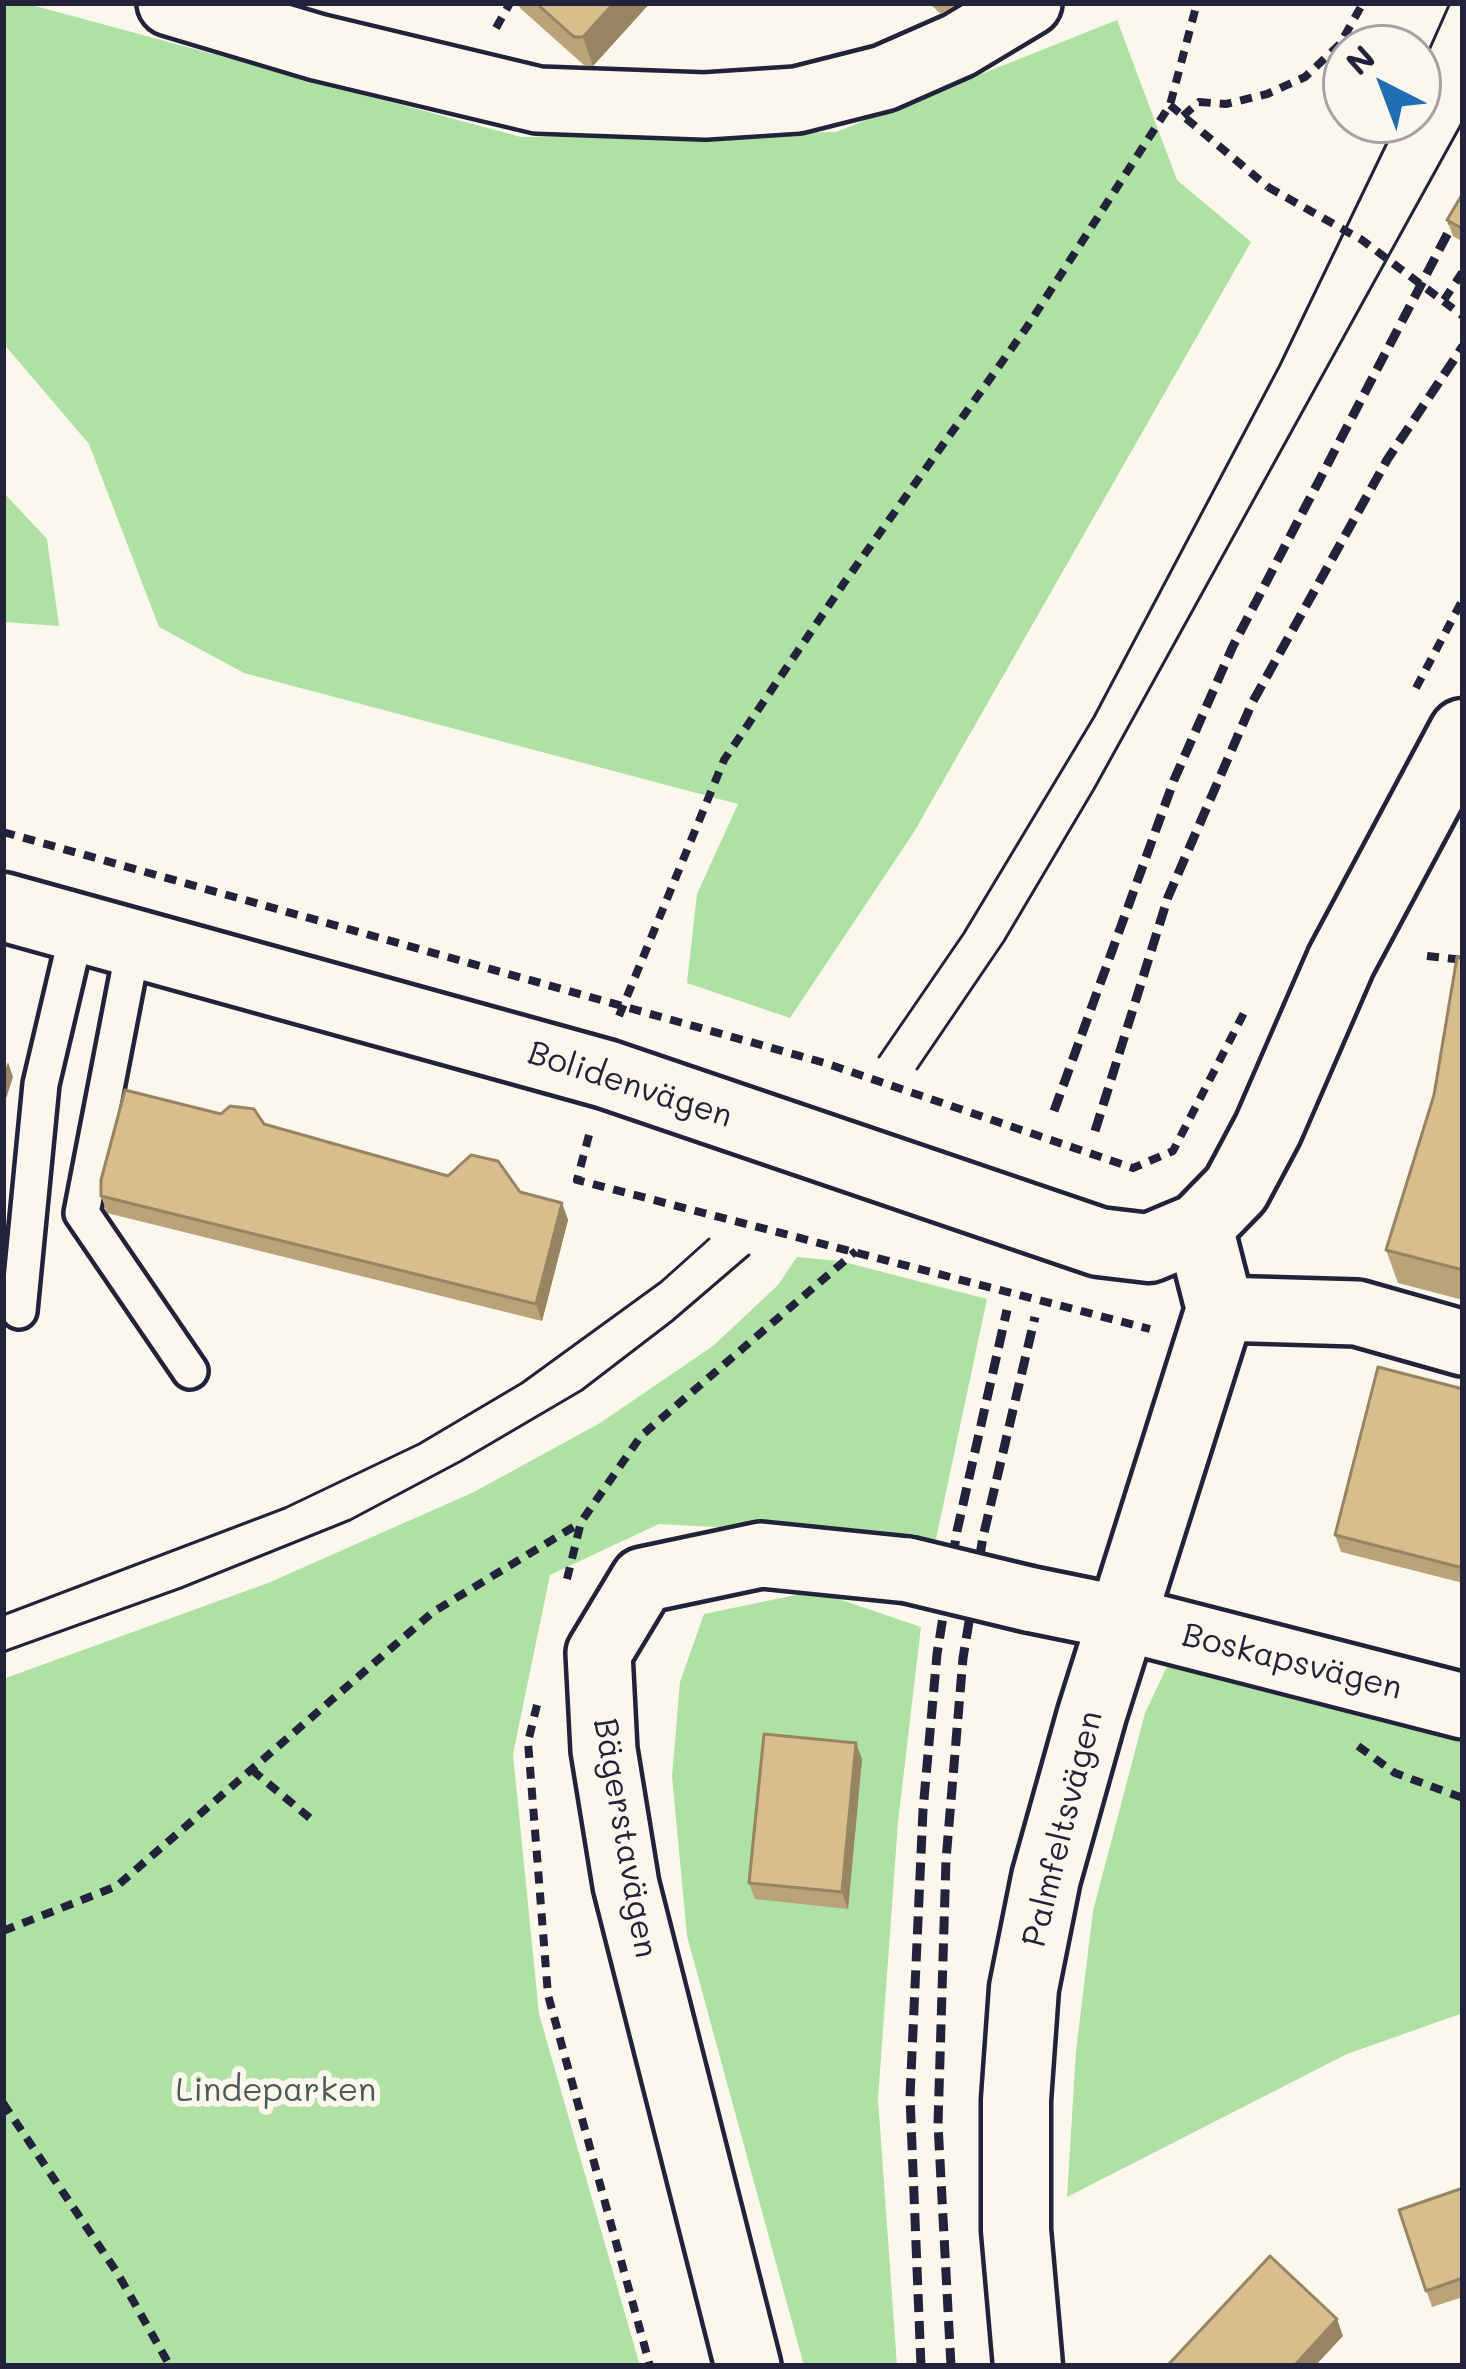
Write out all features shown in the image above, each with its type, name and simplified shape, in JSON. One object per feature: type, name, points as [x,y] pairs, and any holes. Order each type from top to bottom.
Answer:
[{"type":"main road","points":[[1214,1327],[1217,1208],[1268,1129],[1341,962],[1463,733]]},
{"type":"main road","name":"Bolidenvägen","points":[[3,907],[606,1074],[1099,1242],[1149,1248],[1217,1208]]},
{"type":"main road","name":"Palmfeltsvägen","points":[[1028,2366],[1016,2208],[1016,2100],[1024,1988],[1046,1878],[1121,1618],[1214,1327]]},
{"type":"street","points":[[170,3],[317,47],[538,100],[705,106],[797,100],[884,78],[959,45],[1029,3]]},
{"type":"street","points":[[1214,1327],[1357,1313],[1463,1343]]},
{"type":"street","name":"Bägerstavägen","points":[[748,2366],[626,1885],[604,1750],[599,1653],[644,1580],[761,1555],[908,1570],[1121,1618]]},
{"type":"street","name":"Boskapsvägen","points":[[1121,1618],[1463,1706]]},
{"type":"lane","points":[[19,1311],[41,1084],[106,935]]},
{"type":"lane","points":[[106,935],[82,1213],[190,1371]]},
{"type":"path","points":[[1196,3],[1170,105],[1027,327],[724,760],[621,1006],[577,1180],[857,1250],[1214,1327]]},
{"type":"path","points":[[1184,116],[1199,102],[1226,104],[1268,94],[1305,76],[1340,44],[1363,3]]},
{"type":"path","points":[[1170,105],[1268,187],[1362,240],[1463,316]]},
{"type":"path","points":[[1444,300],[1463,271]]},
{"type":"path","points":[[1427,956],[1463,960]]},
{"type":"path","points":[[565,1588],[581,1522],[641,1436],[857,1250]]},
{"type":"path","points":[[3,1931],[117,1886],[433,1612],[581,1522]]},
{"type":"path","points":[[538,1698],[528,1742],[548,1994],[650,2366]]},
{"type":"path","points":[[252,1770],[311,1819]]},
{"type":"path","points":[[3,2103],[118,2274],[170,2366]]},
{"type":"green space","points":[[3,3],[24,3],[521,137],[836,132],[1117,20],[1177,180],[1251,242],[914,832],[790,1018],[687,983],[697,894],[738,804],[244,673],[159,627],[89,444],[3,343]]},
{"type":"green space","points":[[3,492],[47,539],[59,626],[3,622]]},
{"type":"green space","name":"Lindeparken","points":[[797,1257],[840,1261],[987,1299],[936,1539],[659,1524],[550,1575],[513,1754],[539,2014],[640,2366],[3,2366],[3,1679],[268,1583],[474,1492],[600,1423],[713,1346],[778,1285]]},
{"type":"green space","points":[[815,1591],[921,1627],[898,1822],[878,2099],[897,2366],[804,2366],[687,1936],[672,1776],[680,1682],[704,1614]]},
{"type":"green space","points":[[1174,1652],[1463,1740],[1463,2013],[1347,2054],[1067,2197],[1076,2051],[1093,1911],[1145,1713]]},
{"type":"building","points":[[536,3],[614,3],[583,37],[574,37]]},
{"type":"building","points":[[1463,193],[1463,229],[1447,220]]},
{"type":"building","points":[[1457,957],[1463,959],[1463,1270],[1386,1250],[1434,1095]]},
{"type":"building","points":[[125,1090],[221,1114],[230,1106],[254,1109],[264,1124],[448,1176],[471,1155],[498,1161],[520,1192],[562,1203],[536,1304],[101,1196]]},
{"type":"building","points":[[1378,1367],[1463,1389],[1463,1568],[1335,1535]]},
{"type":"building","points":[[764,1734],[856,1743],[842,1892],[749,1883]]},
{"type":"building","points":[[1463,2188],[1463,2278],[1426,2291],[1399,2210]]},
{"type":"building","points":[[1270,2256],[1337,2319],[1294,2366],[1167,2366]]},
{"type":"tram line","points":[[1441,24],[1450,3]]},
{"type":"tram line","points":[[917,1069],[1004,941],[1094,789],[1463,121]]},
{"type":"tram line","points":[[879,1057],[964,933],[1094,717],[1280,365],[1386,144]]},
{"type":"tram line","points":[[3,1615],[285,1508],[419,1444],[522,1383],[661,1282],[709,1239]]},
{"type":"tram line","points":[[3,1652],[350,1520],[461,1461],[582,1390],[749,1255]]},
{"type":"railway","points":[[1054,1111],[1174,780],[1233,646],[1463,204]]},
{"type":"railway","points":[[1095,1131],[1168,897],[1252,703],[1387,460],[1463,346]]},
{"type":"railway","points":[[921,2366],[910,2097],[923,1810],[937,1654],[957,1531],[1007,1310]]},
{"type":"railway","points":[[951,2366],[938,2124],[946,1860],[963,1658],[983,1537],[1035,1317]]}]
